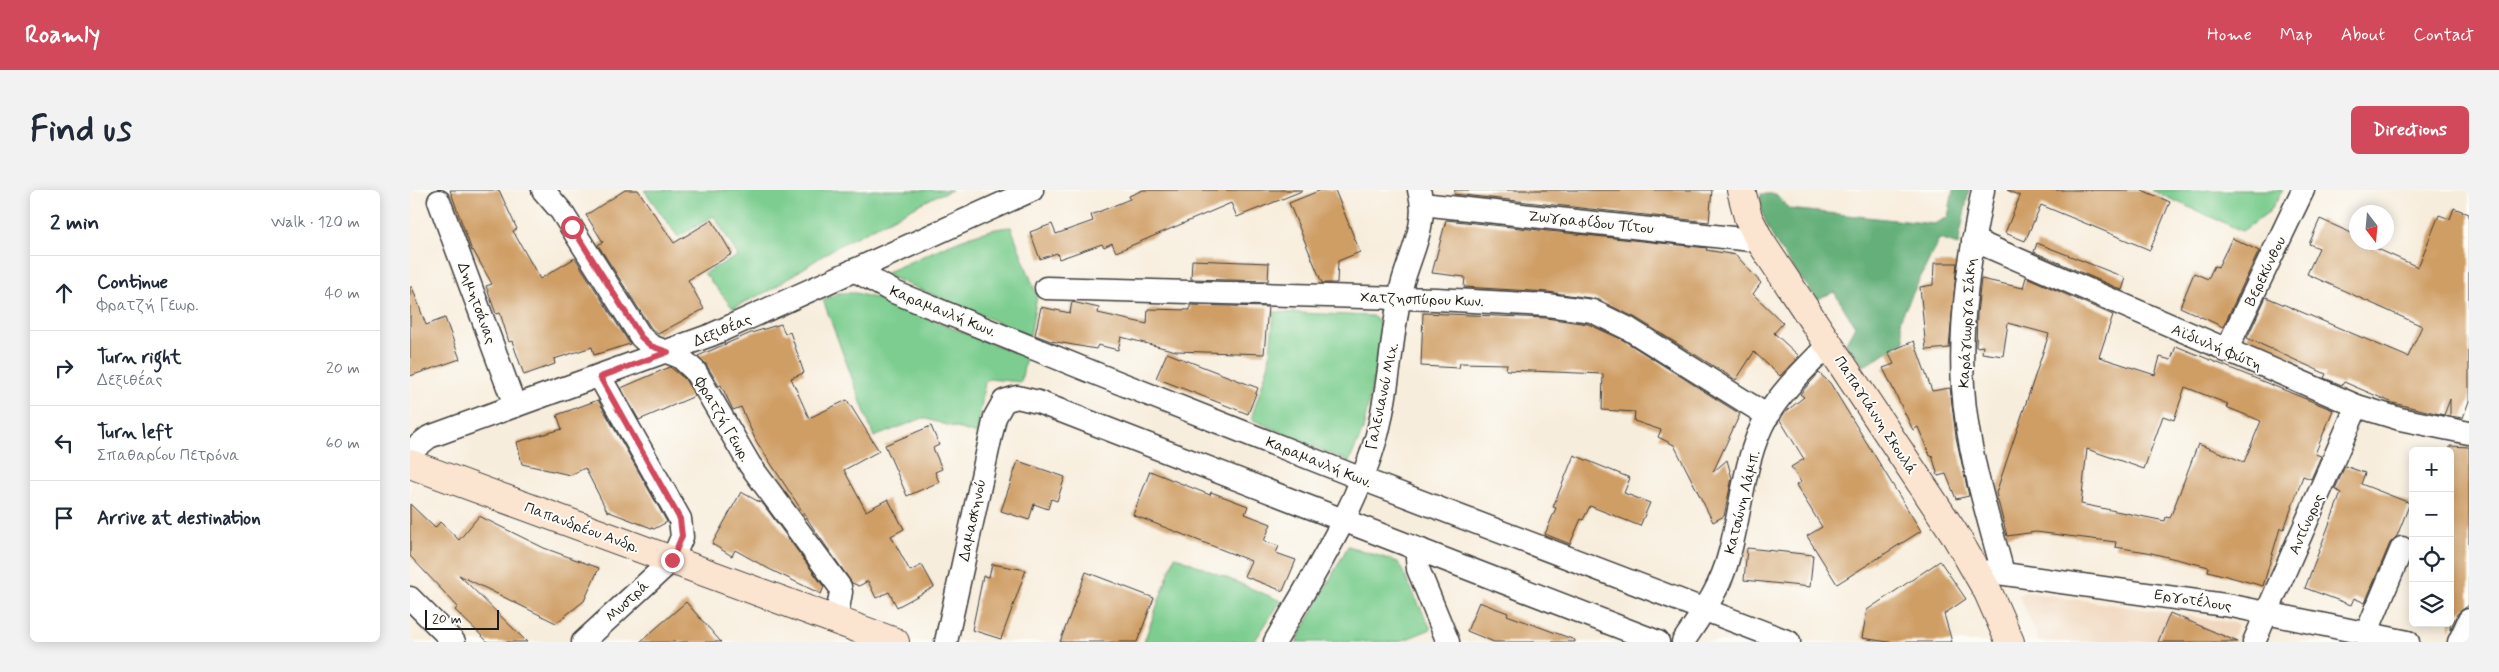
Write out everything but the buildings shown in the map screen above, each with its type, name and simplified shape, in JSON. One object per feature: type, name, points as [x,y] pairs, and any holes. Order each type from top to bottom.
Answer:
[{"type":"street","name":"Φρατζή Γεωρ.","points":[[543,190],[561,211],[641,337],[651,346],[684,359],[698,375],[750,465],[840,587],[841,592],[836,620]]},
{"type":"street","name":"Δεξιθέας","points":[[410,458],[415,448],[429,437],[600,377],[740,323],[1032,190]]},
{"type":"street","name":"Παπαγιάννη Σκουλά","points":[[1741,190],[1748,217],[1760,241],[1954,533],[1976,570],[2010,642]]},
{"type":"street","name":"Καράγιωργα Σάκη","points":[[1983,190],[1973,240],[1966,291],[1963,386],[1984,506],[2003,574]]},
{"type":"street","name":"Βερεκύνθου","points":[[2226,351],[2303,190]]},
{"type":"street","name":"Ζωγραφίδου Τίτου","points":[[1421,197],[1760,241]]},
{"type":"street","name":"Γαλενιανού Μιχ.","points":[[1275,642],[1344,520],[1362,479],[1383,406],[1400,299],[1421,226],[1421,197]]},
{"type":"street","name":"Δημητσάνας","points":[[439,201],[514,406]]},
{"type":"street","name":"Αϊδινλή Φώτη","points":[[1973,240],[2357,406],[2400,419],[2469,432]]},
{"type":"street","name":"Καραμανλή Κων.","points":[[854,270],[894,292],[1362,479],[1789,642]]},
{"type":"street","name":"Χατζησπύρου Κων.","points":[[1046,288],[1497,302],[1592,311],[1629,329],[1768,416]]},
{"type":"street","name":"Κατσώνη Λάμπ.","points":[[1683,642],[1705,609],[1727,562],[1750,462],[1768,416],[1791,384],[1829,344]]},
{"type":"street","points":[[600,377],[680,519],[682,536],[672,560]]},
{"type":"street","name":"Δαμασκηνού","points":[[946,642],[995,416],[1004,401],[1017,397],[1038,402],[1344,520]]},
{"type":"street","name":"Αντίνορος","points":[[2254,642],[2357,406]]},
{"type":"street","name":"Παπανδρέου Ανδρ.","points":[[410,464],[896,642]]},
{"type":"street","points":[[1344,520],[1658,642]]},
{"type":"street","points":[[2366,634],[2402,548]]},
{"type":"street","points":[[1420,550],[1417,558],[1418,569],[1448,642]]},
{"type":"street","name":"Μυστρά","points":[[583,642],[672,560]]},
{"type":"street","name":"Εργοτέλους","points":[[1976,570],[2267,613],[2408,642]]},
{"type":"street","points":[[410,598],[454,642]]},
{"type":"street","points":[[2459,642],[2469,620]]},
{"type":"shaded area","points":[[2025,592],[2238,624],[2230,642],[2039,642],[2019,595]]},
{"type":"green space","points":[[644,190],[952,190],[936,196],[836,247],[772,289],[733,308],[704,273],[738,256],[714,216],[678,237]]},
{"type":"green space","points":[[1953,190],[1969,190],[1958,245],[1939,239],[1900,320],[1905,341],[1864,366],[1845,344],[1855,326],[1834,292],[1817,299],[1780,250],[1765,222],[1761,207],[1761,194],[1776,194],[1789,209],[1934,224],[1948,217]]},
{"type":"green space","points":[[2151,190],[2283,190],[2270,211],[2242,231]]},
{"type":"green space","points":[[1011,227],[1037,296],[1030,336],[886,275],[889,271],[965,238]]},
{"type":"green space","points":[[838,293],[856,293],[875,298],[1026,357],[1021,382],[989,379],[985,382],[977,434],[923,418],[874,437],[823,300]]},
{"type":"green space","points":[[1274,312],[1372,316],[1378,320],[1381,331],[1380,346],[1363,430],[1349,462],[1251,419],[1269,363]]},
{"type":"green space","points":[[1348,546],[1398,562],[1431,629],[1399,642],[1296,642]]},
{"type":"green space","points":[[1175,556],[1281,601],[1254,642],[1210,642],[1197,637],[1195,642],[1144,642]]},
{"type":"route","points":[[572,227],[641,337],[651,346],[668,352],[600,377],[680,519],[682,536],[672,560]]}]
